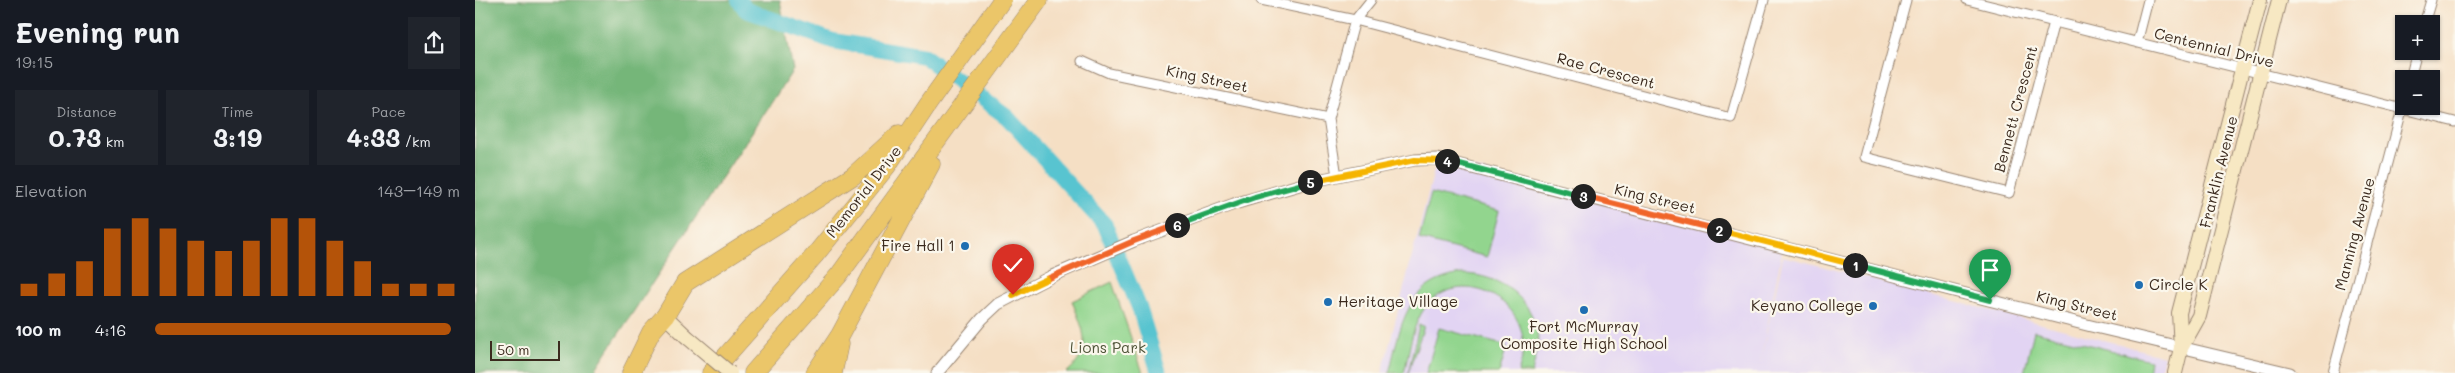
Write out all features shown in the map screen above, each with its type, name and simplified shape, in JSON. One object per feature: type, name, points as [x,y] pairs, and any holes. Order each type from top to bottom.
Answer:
[{"type":"highway","name":"Memorial Drive","points":[[711,373],[815,255],[887,166],[928,104],[1002,0]]},
{"type":"highway","name":"Memorial Drive","points":[[753,373],[839,274],[1039,0]]},
{"type":"highway","points":[[631,373],[651,332],[665,316],[685,283],[853,176],[884,149],[928,104]]},
{"type":"highway","points":[[815,373],[841,335],[954,118]]},
{"type":"highway","points":[[833,373],[841,335]]},
{"type":"main road","name":"Franklin Avenue","points":[[2181,348],[2179,313],[2259,0]]},
{"type":"main road","name":"Franklin Avenue","points":[[2175,373],[2181,348],[2199,316],[2279,0]]},
{"type":"main road","points":[[665,316],[730,373]]},
{"type":"street","points":[[1261,0],[1355,20]]},
{"type":"street","points":[[1337,176],[1328,119],[1355,20],[1371,0]]},
{"type":"street","name":"Rae Crescent","points":[[1355,20],[1731,118],[1764,0]]},
{"type":"street","name":"Bennett Crescent","points":[[1907,0],[1865,157],[2009,192],[2053,22]]},
{"type":"street","name":"Centennial Drive","points":[[1967,0],[2260,74],[2395,104]]},
{"type":"street","points":[[2137,43],[2149,0]]},
{"type":"street","points":[[2427,15],[2431,0]]},
{"type":"street","name":"King Street","points":[[1082,61],[1109,73],[1328,119]]},
{"type":"street","name":"Manning Avenue","points":[[2333,373],[2401,115]]},
{"type":"street","name":"Centennial Drive","points":[[2432,115],[2455,122]]},
{"type":"street","name":"King Street","points":[[937,373],[982,319],[998,304],[1134,241],[1255,197],[1337,176],[1415,160],[1437,159],[2181,348],[2290,373]]},
{"type":"shaded area","name":"Fort McMurray Composite High School","points":[[1437,159],[1783,247],[1759,368],[1783,256],[2164,356],[2160,373],[1382,373]]},
{"type":"green space","points":[[475,0],[780,0],[793,70],[593,373],[475,373]]},
{"type":"green space","points":[[1431,193],[1499,211],[1487,257],[1419,239]]},
{"type":"green space","points":[[1462,274],[1489,278],[1501,284],[1522,300],[1530,311],[1538,338],[1532,373],[1518,373],[1523,352],[1523,339],[1518,322],[1508,307],[1495,297],[1480,290],[1464,288],[1447,291],[1433,300],[1421,314],[1418,321],[1404,373],[1389,373],[1402,323],[1417,296],[1428,286],[1443,279]]},
{"type":"green space","name":"Lions Park","points":[[1112,282],[1143,373],[1066,373],[1081,356],[1084,348],[1083,330],[1072,301]]},
{"type":"green space","points":[[1419,325],[1424,326],[1408,373]]},
{"type":"green space","points":[[1439,328],[1507,346],[1499,373],[1426,373]]},
{"type":"green space","points":[[2034,331],[2150,360],[2148,373],[2024,373]]},
{"type":"waterway","points":[[739,0],[746,10],[833,41],[924,56],[1007,117],[1105,225],[1139,307],[1159,373]]},
{"type":"place","name":"Fire Hall 1","points":[[965,246]]},
{"type":"place","name":"Circle K","points":[[2139,285]]},
{"type":"place","name":"Heritage Village","points":[[1328,302]]},
{"type":"place","name":"Keyano College","points":[[1873,306]]},
{"type":"place","name":"Fort McMurray Composite High School","points":[[1584,310]]},
{"type":"route","points":[[1013,295],[1134,241],[1255,197],[1313,181],[1345,176],[1415,160],[1437,159],[1990,300]]}]
